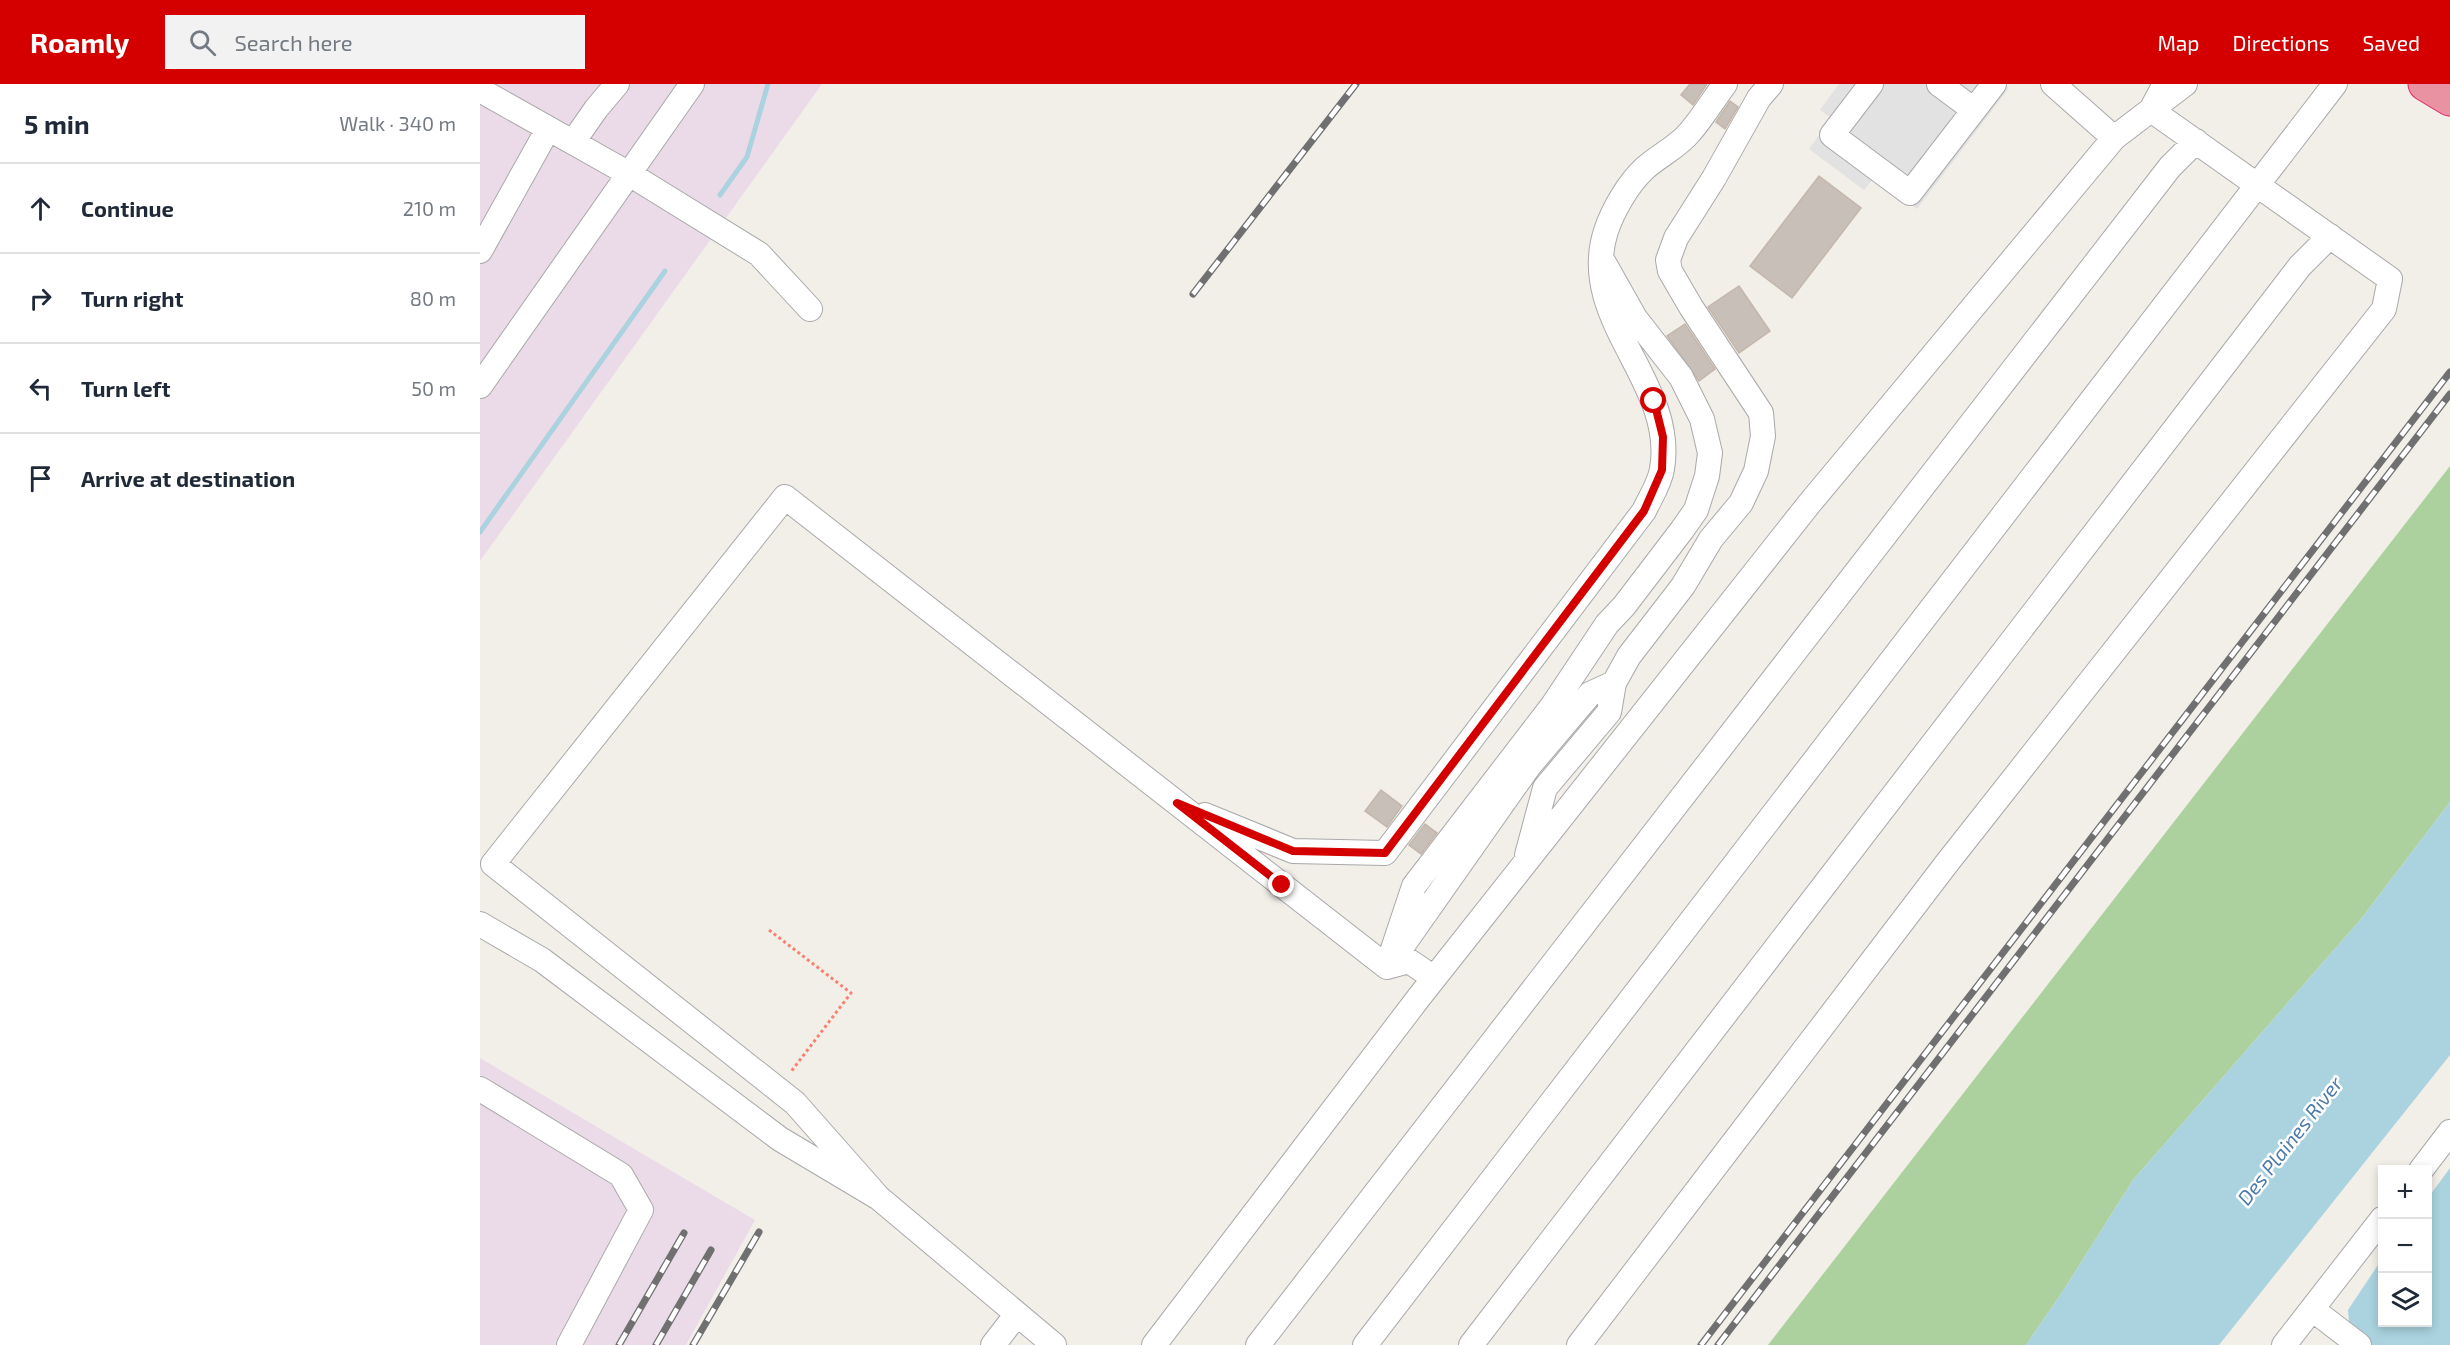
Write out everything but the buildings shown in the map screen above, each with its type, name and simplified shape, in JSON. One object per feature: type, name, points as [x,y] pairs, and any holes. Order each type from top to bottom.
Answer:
[{"type":"highway","points":[[2425,84],[2450,99]]},
{"type":"lane","points":[[573,142],[617,84]]},
{"type":"lane","points":[[480,386],[693,84]]},
{"type":"lane","points":[[1177,803],[1293,851],[1385,853],[1644,511],[1662,470],[1663,437],[1654,401],[1608,309],[1602,288],[1601,257],[1605,232],[1617,206],[1642,171],[1689,134],[1725,84]]},
{"type":"lane","points":[[1524,865],[1545,788],[1609,712],[1614,683],[1629,656],[1683,586],[1711,539],[1742,503],[1756,471],[1763,436],[1761,413],[1670,271],[1668,260],[1676,238],[1714,178],[1759,98],[1771,84]]},
{"type":"lane","points":[[1714,178],[1790,84]]},
{"type":"lane","points":[[1870,84],[1832,135],[1910,193],[1994,84]]},
{"type":"lane","points":[[1939,84],[1974,110]]},
{"type":"lane","points":[[2053,84],[2114,138]]},
{"type":"lane","points":[[2151,110],[2165,84]]},
{"type":"lane","points":[[1154,1345],[1434,978],[1809,504],[2114,138],[2185,84]]},
{"type":"lane","points":[[1365,1345],[2335,84]]},
{"type":"lane","points":[[480,90],[631,175],[759,254],[810,309]]},
{"type":"lane","points":[[1579,1345],[1947,863],[2384,309],[2390,279],[2151,110]]},
{"type":"lane","points":[[480,251],[548,129]]},
{"type":"lane","points":[[1258,1345],[2170,167],[2196,141]]},
{"type":"lane","points":[[1471,1345],[2292,276],[2330,236]]},
{"type":"lane","points":[[1387,967],[1414,886],[1553,705],[1607,624],[1624,606],[1682,530],[1696,510],[1707,476],[1710,453],[1702,419],[1681,377],[1635,318],[1601,257]]},
{"type":"lane","points":[[1054,1345],[879,1198],[785,1095],[493,864],[785,497],[1387,967]]},
{"type":"lane","points":[[1387,967],[1529,766],[1590,694],[1614,683]]},
{"type":"lane","points":[[480,924],[542,960],[780,1139],[879,1198]]},
{"type":"lane","points":[[1387,967],[1409,961],[1434,978]]},
{"type":"lane","points":[[480,1089],[621,1175],[641,1210],[569,1345]]},
{"type":"lane","points":[[2425,1165],[2450,1132]]},
{"type":"lane","points":[[2284,1345],[2378,1224]]},
{"type":"lane","points":[[2312,1309],[2359,1345]]},
{"type":"lane","points":[[993,1345],[1017,1314]]},
{"type":"path","points":[[769,930],[851,993],[790,1073],[785,1095]]},
{"type":"shaded area","points":[[480,84],[822,84],[480,561]]},
{"type":"shaded area","points":[[1839,84],[2004,84],[2009,88],[1917,209],[1874,178],[1864,190],[1809,149],[1831,118],[1820,110]]},
{"type":"shaded area","points":[[480,1058],[755,1220],[686,1345],[480,1345]]},
{"type":"green space","points":[[2450,466],[2450,802],[2361,919],[2133,1180],[2026,1345],[1768,1345]]},
{"type":"water","name":"Des Plaines River","points":[[2450,802],[2450,1055],[2219,1345],[2026,1345],[2133,1180],[2361,919]]},
{"type":"water","points":[[2450,1168],[2450,1345],[2351,1345],[2348,1310],[2378,1265],[2378,1327],[2432,1327],[2432,1193]]},
{"type":"waterway","points":[[720,195],[747,157],[768,84]]},
{"type":"waterway","points":[[480,532],[665,271]]},
{"type":"railway","points":[[1193,294],[1356,84]]},
{"type":"railway","points":[[1701,1345],[2450,372]]},
{"type":"railway","points":[[1718,1345],[2450,394]]},
{"type":"railway","points":[[693,1345],[759,1232]]},
{"type":"railway","points":[[619,1345],[684,1233]]},
{"type":"railway","points":[[656,1345],[711,1250]]},
{"type":"route","points":[[1282,885],[1177,803],[1293,851],[1385,853],[1644,511],[1662,470],[1663,437],[1654,401]]}]
